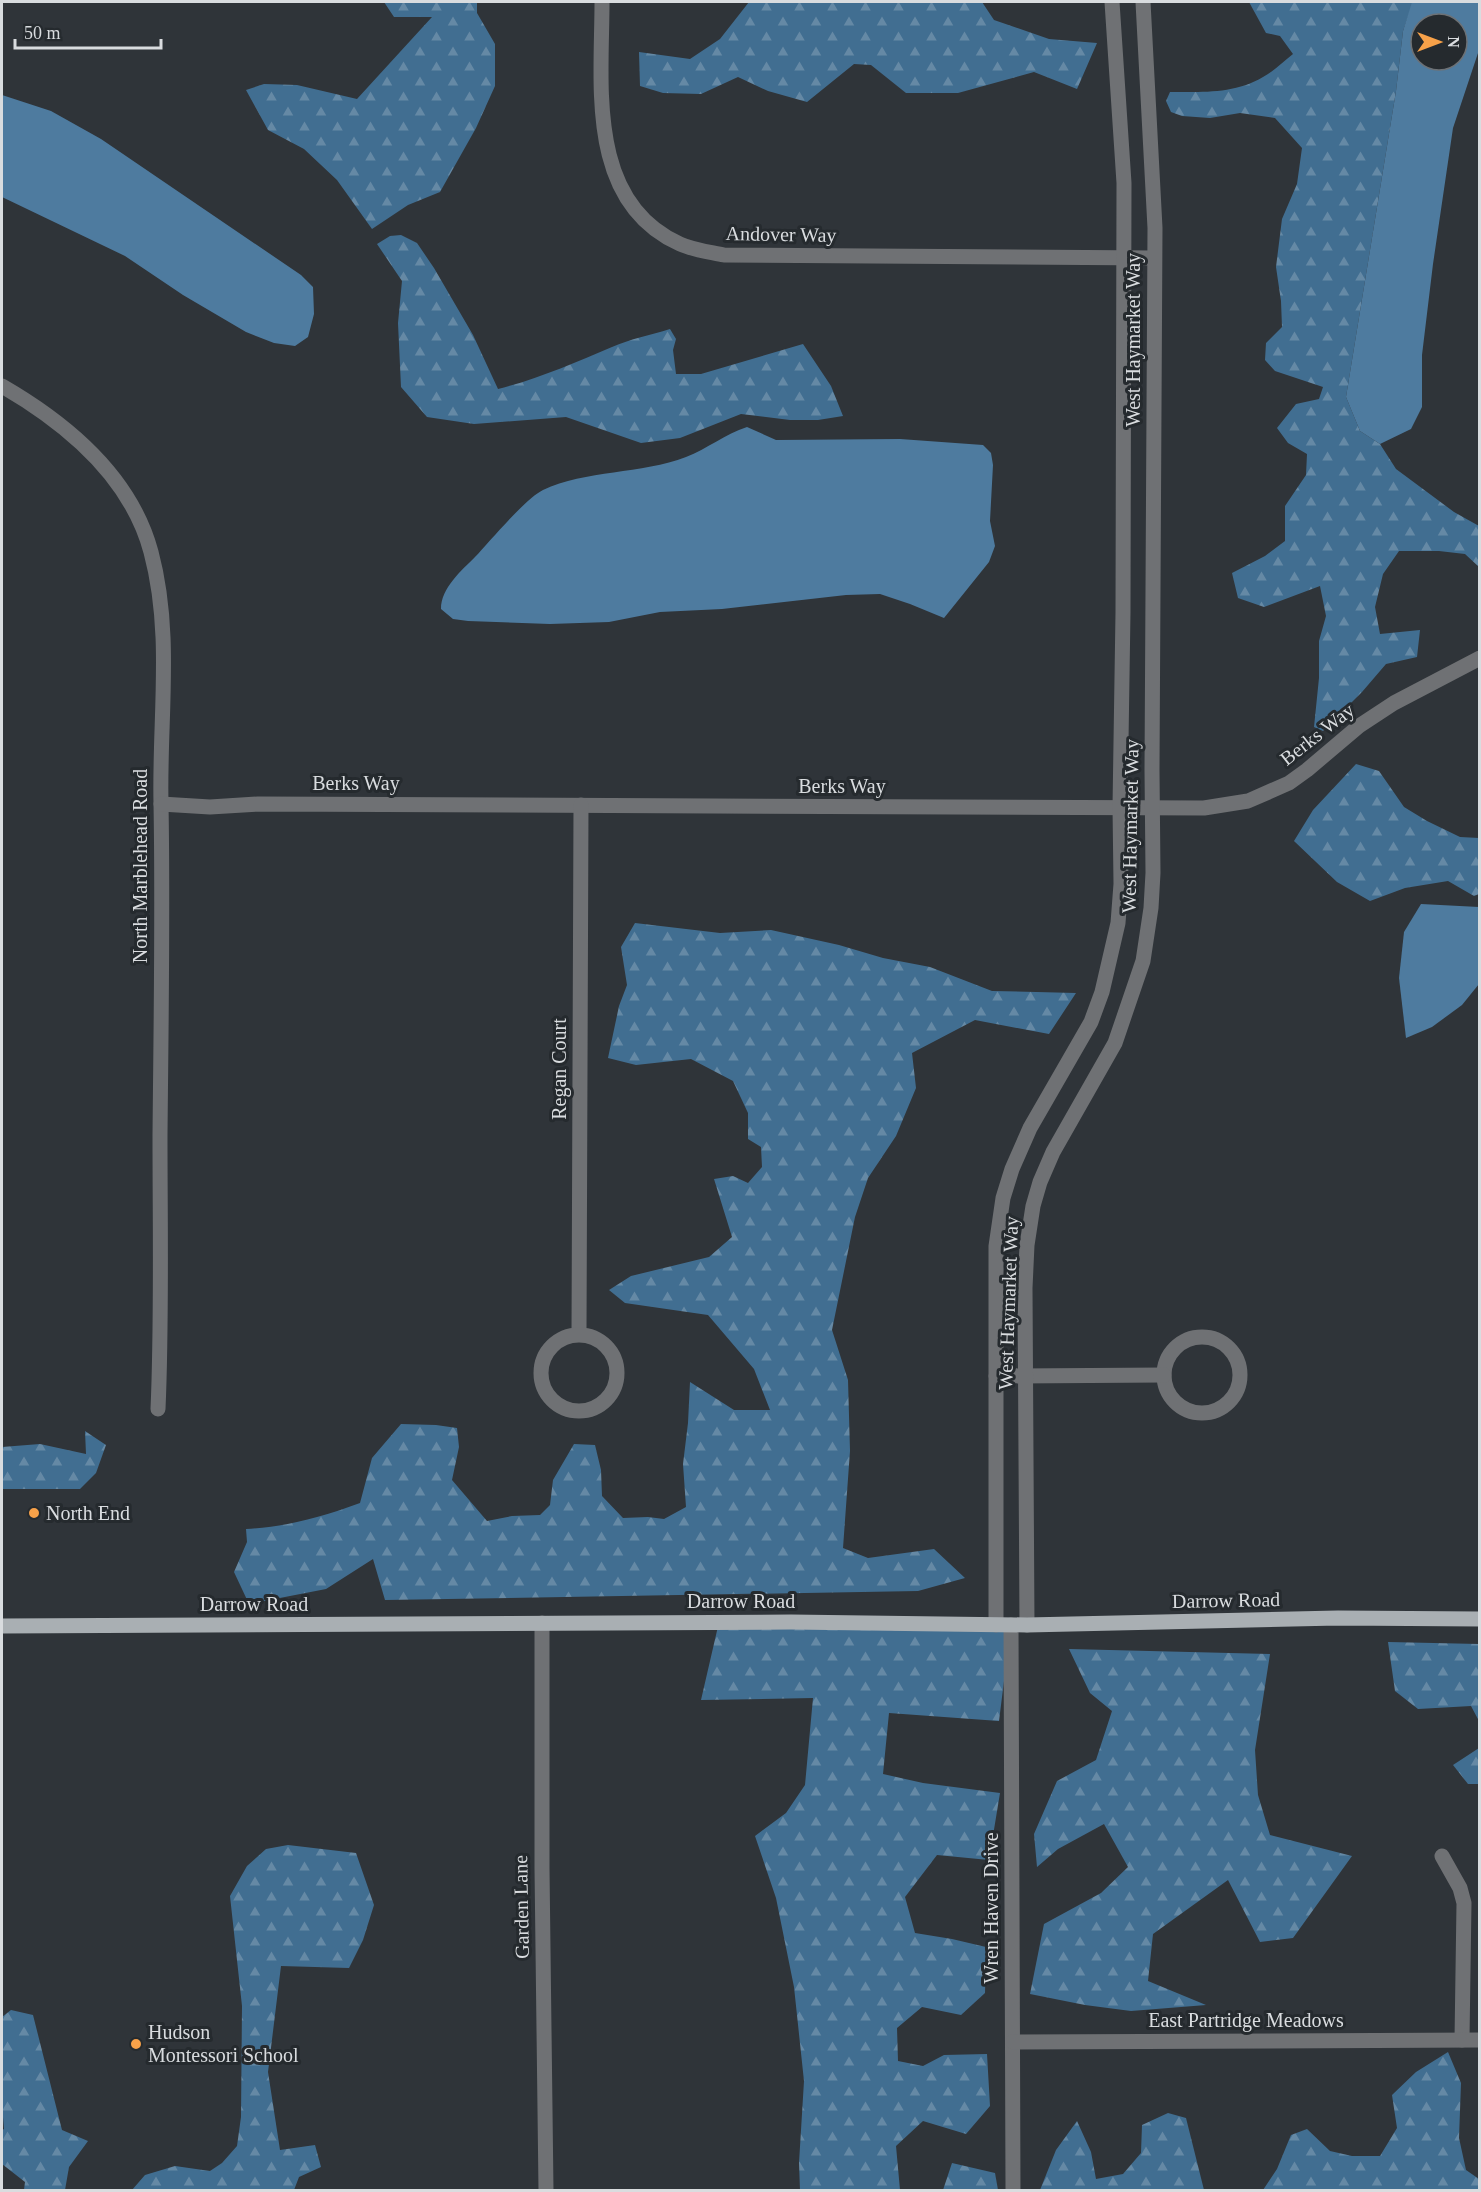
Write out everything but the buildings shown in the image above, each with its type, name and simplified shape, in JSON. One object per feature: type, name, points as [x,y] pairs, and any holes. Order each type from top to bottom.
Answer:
[{"type":"main road","name":"Darrow Road","points":[[2,1626],[542,1623],[1027,1625],[1338,1618],[1479,1619]]},
{"type":"street","name":"Andover Way","points":[[602,2],[602,105],[605,144],[610,166],[621,189],[633,206],[654,228],[680,244],[724,255],[1154,258]]},
{"type":"street","name":"West Haymarket Way","points":[[1003,1625],[996,1376],[996,1246],[1003,1198],[1025,1138],[1091,1022],[1102,992],[1118,923],[1121,884],[1124,183],[1112,2]]},
{"type":"street","name":"West Haymarket Way","points":[[1027,1625],[1025,1376],[1027,1245],[1033,1206],[1053,1152],[1115,1043],[1137,984],[1148,937],[1151,908],[1153,873],[1154,258],[1143,2]]},
{"type":"street","name":"North Marblehead Road","points":[[2,386],[34,405],[80,440],[120,487],[151,553],[164,631],[158,1409]]},
{"type":"street","name":"Berks Way","points":[[161,804],[210,807],[258,804],[1204,808],[1248,801],[1289,783],[1359,726],[1394,703],[1479,658]]},
{"type":"street","name":"Regan Court","points":[[579,1334],[581,805]]},
{"type":"street","points":[[579,1334],[598,1339],[613,1353],[618,1373],[613,1393],[598,1407],[579,1412],[559,1407],[545,1393],[540,1373],[545,1353],[559,1339],[579,1334]]},
{"type":"street","points":[[1202,1337],[1221,1342],[1236,1356],[1241,1375],[1236,1395],[1221,1409],[1202,1414],[1183,1409],[1169,1395],[1164,1375],[1169,1356],[1183,1342],[1202,1337]]},
{"type":"street","points":[[996,1376],[1164,1375]]},
{"type":"street","name":"Garden Lane","points":[[542,1623],[546,2190]]},
{"type":"street","name":"Wren Haven Drive","points":[[1003,1625],[1013,2042],[1013,2190]]},
{"type":"street","points":[[1442,1856],[1460,1888],[1464,1903],[1462,2040]]},
{"type":"street","name":"East Partridge Meadows","points":[[1013,2042],[1479,2040]]},
{"type":"green space","points":[[384,2],[477,2],[477,13],[495,44],[495,86],[476,128],[440,192],[408,205],[372,229],[337,180],[304,149],[268,130],[246,90],[264,84],[297,85],[357,99],[432,17],[394,17]]},
{"type":"green space","points":[[749,2],[982,2],[994,20],[1049,39],[1097,43],[1077,89],[1034,72],[958,93],[906,93],[871,65],[854,64],[807,102],[768,91],[738,77],[701,94],[663,93],[640,86],[639,52],[690,59],[720,39]]},
{"type":"green space","points":[[1249,2],[1413,2],[1403,31],[1396,91],[1346,397],[1360,431],[1380,444],[1396,469],[1454,512],[1479,526],[1479,567],[1465,554],[1439,551],[1399,551],[1383,574],[1375,607],[1380,634],[1420,630],[1417,657],[1386,664],[1323,731],[1314,727],[1319,678],[1319,641],[1326,616],[1320,586],[1264,607],[1238,598],[1232,573],[1265,556],[1285,541],[1285,506],[1306,475],[1307,454],[1288,443],[1277,428],[1296,404],[1319,399],[1323,387],[1275,371],[1265,360],[1266,343],[1282,327],[1276,267],[1282,219],[1297,184],[1302,148],[1275,118],[1240,113],[1210,118],[1182,116],[1171,112],[1166,101],[1170,92],[1218,91],[1241,87],[1271,72],[1293,54],[1280,36],[1266,33]]},
{"type":"green space","points":[[401,235],[417,243],[434,268],[473,335],[498,389],[542,376],[626,342],[670,329],[676,339],[673,350],[676,374],[701,374],[803,344],[831,386],[843,416],[818,420],[790,420],[741,414],[680,438],[641,443],[566,417],[474,424],[427,417],[401,387],[398,323],[402,281],[377,244],[390,236]]},
{"type":"green space","points":[[1356,764],[1379,771],[1404,807],[1427,821],[1460,837],[1479,838],[1479,894],[1474,896],[1448,881],[1405,888],[1370,901],[1337,882],[1294,841],[1313,810]]},
{"type":"green space","points":[[635,923],[720,933],[771,930],[839,945],[883,958],[930,967],[992,991],[1076,993],[1049,1034],[975,1020],[912,1053],[916,1088],[896,1136],[868,1178],[855,1217],[832,1330],[848,1380],[850,1451],[843,1548],[868,1558],[934,1549],[965,1578],[918,1591],[385,1600],[373,1559],[326,1589],[249,1604],[234,1572],[247,1542],[246,1529],[304,1520],[360,1503],[372,1458],[401,1424],[457,1428],[459,1447],[452,1480],[487,1521],[512,1516],[540,1515],[550,1505],[553,1480],[574,1444],[595,1445],[601,1470],[602,1496],[623,1518],[664,1519],[686,1507],[683,1464],[690,1382],[734,1410],[770,1410],[754,1369],[708,1315],[625,1303],[609,1290],[631,1276],[709,1257],[732,1237],[714,1179],[733,1176],[748,1183],[762,1167],[761,1147],[748,1139],[748,1113],[733,1081],[691,1059],[636,1065],[608,1058],[619,1006],[627,985],[621,947]]},
{"type":"green space","points":[[85,1431],[106,1445],[96,1473],[80,1489],[2,1489],[2,1447],[40,1444],[86,1454]]},
{"type":"green space","points":[[719,1622],[1011,1625],[999,1721],[889,1713],[883,1774],[923,1783],[1000,1793],[989,1860],[937,1855],[905,1897],[915,1933],[986,1947],[985,1993],[961,2015],[922,2007],[897,2028],[898,2061],[923,2066],[944,2055],[987,2054],[990,2106],[966,2134],[923,2121],[896,2146],[900,2190],[800,2190],[799,2163],[804,2081],[794,1987],[776,1898],[755,1836],[786,1813],[805,1785],[813,1698],[701,1700]]},
{"type":"green space","points":[[1388,1642],[1479,1644],[1479,1721],[1471,1706],[1418,1709],[1395,1691]]},
{"type":"green space","points":[[1069,1649],[1270,1654],[1255,1750],[1258,1795],[1270,1835],[1352,1856],[1293,1938],[1260,1942],[1228,1880],[1153,1934],[1148,1981],[1206,2005],[1131,2011],[1030,1994],[1044,1924],[1101,1893],[1128,1867],[1104,1824],[1058,1849],[1037,1867],[1034,1834],[1057,1781],[1096,1760],[1112,1711],[1090,1693]]},
{"type":"green space","points":[[1479,1748],[1479,1784],[1468,1784],[1453,1765]]},
{"type":"green space","points":[[288,1845],[356,1853],[374,1905],[363,1940],[349,1968],[281,1966],[268,2072],[280,2150],[315,2145],[321,2167],[299,2177],[294,2190],[132,2190],[145,2175],[175,2166],[210,2171],[222,2163],[237,2146],[241,2117],[242,2006],[230,1896],[247,1866],[266,1849]]},
{"type":"green space","points":[[11,2010],[33,2015],[62,2130],[88,2141],[69,2167],[65,2190],[24,2190],[25,2182],[2,2164],[2,2130],[4,2129],[2,2017]]},
{"type":"green space","points":[[1448,2052],[1461,2083],[1459,2138],[1466,2170],[1479,2179],[1479,2190],[1263,2190],[1277,2169],[1291,2135],[1307,2129],[1330,2151],[1352,2156],[1380,2156],[1397,2128],[1392,2095],[1416,2072]]},
{"type":"green space","points":[[1168,2113],[1186,2118],[1204,2190],[1040,2190],[1056,2150],[1077,2121],[1091,2152],[1096,2179],[1123,2174],[1141,2153],[1142,2125]]},
{"type":"green space","points":[[952,2163],[995,2173],[998,2190],[943,2190]]},
{"type":"shaded area","points":[[1412,2],[1479,2],[1479,50],[1453,128],[1433,264],[1422,355],[1422,407],[1411,429],[1380,444],[1360,431],[1346,397],[1396,91],[1403,31]]},
{"type":"shaded area","points":[[2,95],[51,111],[101,139],[301,275],[313,287],[314,314],[308,337],[295,346],[274,343],[246,332],[183,295],[125,256],[2,197]]},
{"type":"shaded area","points":[[747,427],[776,440],[900,439],[983,445],[991,453],[993,465],[990,521],[995,546],[989,562],[944,618],[880,594],[846,595],[722,609],[660,612],[609,622],[550,624],[468,621],[453,619],[441,609],[444,594],[458,574],[518,511],[543,490],[577,479],[651,467],[686,457]]},
{"type":"shaded area","points":[[1421,904],[1479,907],[1479,984],[1462,1005],[1432,1027],[1406,1038],[1399,978],[1404,932]]},
{"type":"place","name":"North End","points":[[34,1513]]},
{"type":"place","name":"Hudson Montessori School","points":[[136,2044]]}]
